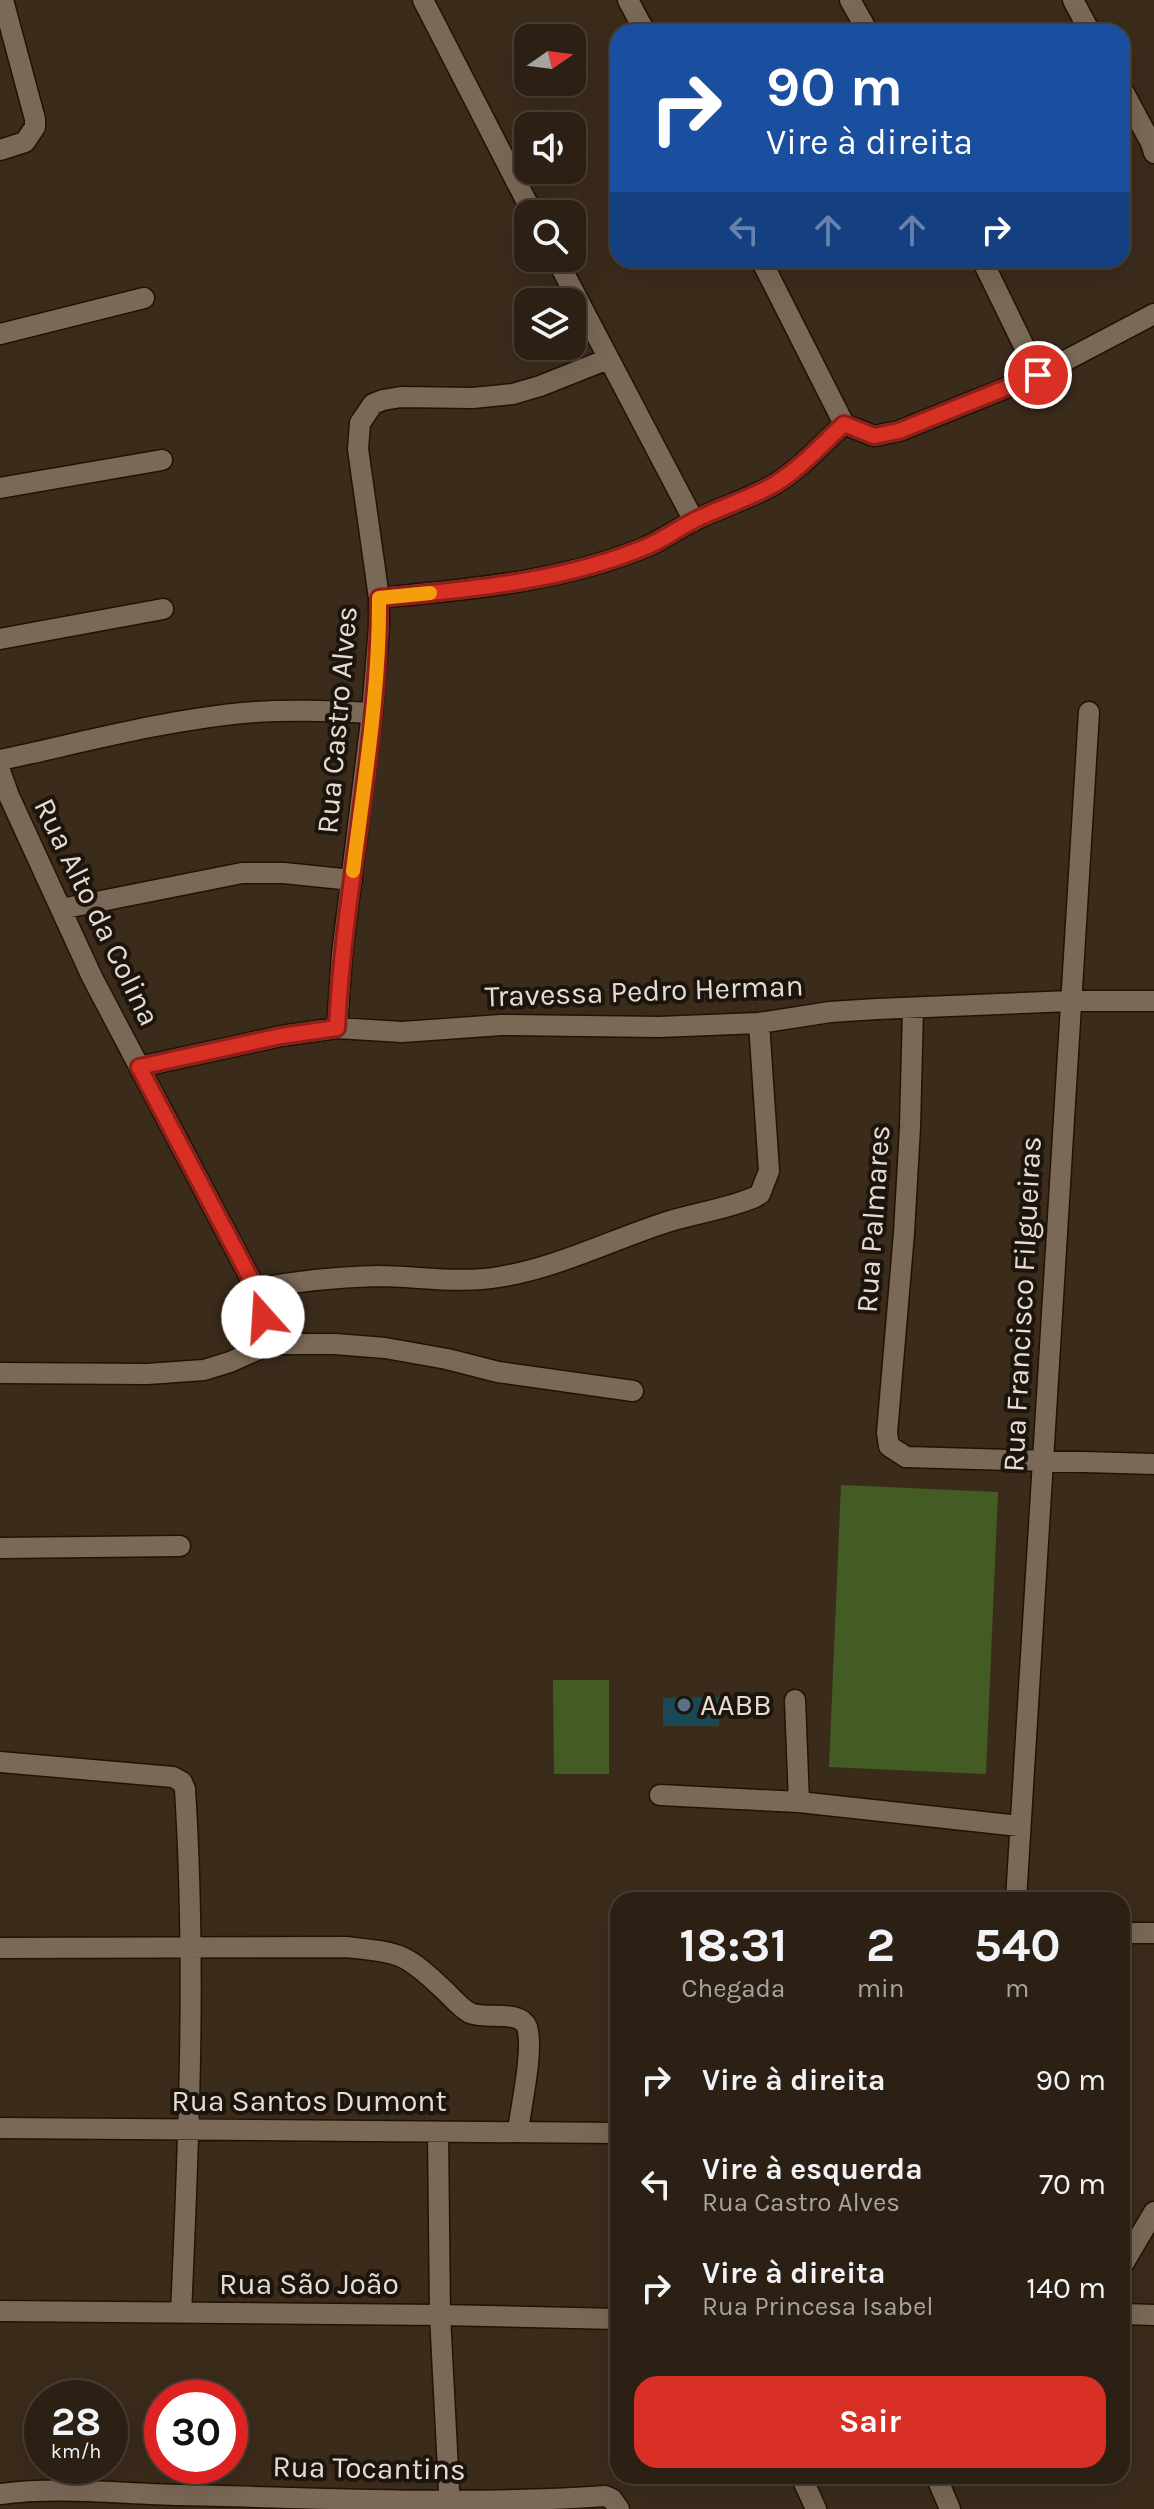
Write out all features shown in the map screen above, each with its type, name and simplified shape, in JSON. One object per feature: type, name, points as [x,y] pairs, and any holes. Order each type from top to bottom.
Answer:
[{"type":"street","points":[[0,150],[25,142],[35,127],[3,0]]},
{"type":"street","points":[[423,0],[526,200]]},
{"type":"street","points":[[628,0],[641,24]]},
{"type":"street","points":[[850,0],[864,24]]},
{"type":"street","points":[[1073,0],[1086,24]]},
{"type":"street","points":[[1130,104],[1153,146]]},
{"type":"street","points":[[765,268],[844,424],[874,436],[899,431],[1038,375],[1154,314]]},
{"type":"street","points":[[986,268],[1038,375]]},
{"type":"street","points":[[563,272],[694,521]]},
{"type":"street","points":[[0,334],[144,298]]},
{"type":"street","name":"Rua Castro Alves","points":[[337,1028],[342,954],[372,713],[379,627],[379,598],[358,449],[358,432],[363,416],[373,404],[401,397],[473,398],[513,394],[608,359]]},
{"type":"street","points":[[379,598],[478,589],[556,576],[650,545],[694,521],[772,486],[844,424]]},
{"type":"street","points":[[0,488],[162,460]]},
{"type":"street","points":[[0,639],[163,609]]},
{"type":"street","points":[[0,760],[240,713],[296,710],[372,713]]},
{"type":"street","name":"Rua Francisco Filgueiras","points":[[1016,1892],[1089,712]]},
{"type":"street","name":"Rua Alto da Colina","points":[[0,771],[92,977],[256,1289],[270,1344]]},
{"type":"street","points":[[61,909],[242,873],[284,873],[352,880]]},
{"type":"street","name":"Travessa Pedro Herman","points":[[139,1067],[281,1036],[337,1028],[402,1032],[501,1025],[659,1027],[759,1023],[830,1012],[1070,1001],[1154,1001]]},
{"type":"street","name":"Rua Palmares","points":[[913,1009],[908,1172],[887,1433],[889,1446],[906,1457],[1043,1461]]},
{"type":"street","points":[[256,1289],[334,1278],[377,1276],[475,1280],[501,1277],[755,1197],[760,1194],[769,1171],[759,1023]]},
{"type":"street","points":[[0,1373],[147,1374],[204,1370],[270,1344],[335,1344],[385,1348],[498,1372],[633,1391]]},
{"type":"street","points":[[1043,1461],[1154,1464]]},
{"type":"street","points":[[0,1548],[180,1546]]},
{"type":"street","points":[[795,1700],[799,1802]]},
{"type":"street","points":[[0,1762],[173,1777],[182,1782],[185,1789],[191,1947],[189,2130],[181,2313]]},
{"type":"street","points":[[660,1795],[799,1802],[1019,1826]]},
{"type":"street","points":[[1130,1933],[1154,1933]]},
{"type":"street","points":[[0,1948],[346,1947],[402,1955],[420,1965],[467,2011],[479,2016],[519,2018],[527,2028],[518,2131]]},
{"type":"street","name":"Rua Santos Dumont","points":[[0,2128],[610,2133]]},
{"type":"street","points":[[438,2132],[440,2315],[450,2505]]},
{"type":"street","points":[[1130,2252],[1154,2212]]},
{"type":"street","name":"Rua São João","points":[[0,2311],[610,2319]]},
{"type":"street","points":[[1130,2314],[1154,2315]]},
{"type":"street","points":[[805,2484],[816,2509]]},
{"type":"street","points":[[939,2484],[950,2509]]},
{"type":"street","name":"Rua Tocantins","points":[[0,2494],[56,2488],[181,2502],[450,2505],[609,2497],[619,2509]]},
{"type":"green space","points":[[841,1485],[998,1492],[986,1774],[829,1767]]},
{"type":"green space","points":[[553,1680],[609,1680],[609,1774],[554,1774]]},
{"type":"water","points":[[719,1697],[719,1726],[663,1726],[663,1698]]},
{"type":"slow traffic","points":[[353,871],[372,713],[379,598],[430,593]]},
{"type":"place","name":"AABB","points":[[684,1705]]},
{"type":"route","points":[[263,1317],[256,1289],[139,1067],[281,1036],[337,1028],[342,954],[372,713],[379,598],[478,589],[556,576],[625,554],[772,486],[844,424],[874,436],[899,431],[1038,375]]}]
